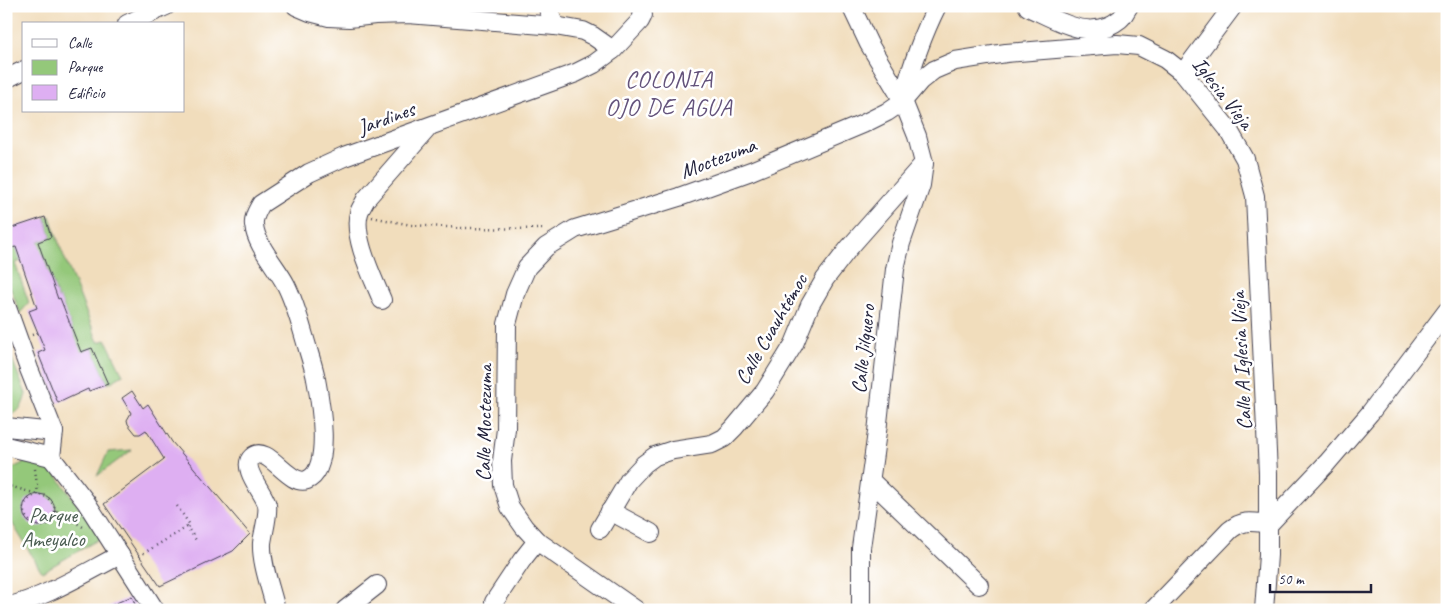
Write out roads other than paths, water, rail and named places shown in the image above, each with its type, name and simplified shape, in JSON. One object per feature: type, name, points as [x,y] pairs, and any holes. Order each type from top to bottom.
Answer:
[{"type":"street","points":[[133,16],[166,6]]},
{"type":"street","points":[[296,6],[329,17],[349,18],[408,14],[556,26],[583,31],[598,38],[613,50]]},
{"type":"street","points":[[547,6],[556,26]]},
{"type":"street","name":"Jardines","points":[[276,610],[263,558],[262,542],[267,505],[249,470],[249,461],[253,456],[259,454],[267,457],[300,481],[308,480],[316,474],[320,464],[323,437],[316,378],[296,308],[286,284],[256,234],[254,224],[256,212],[261,204],[309,172],[344,157],[576,73],[594,64],[613,50],[640,22],[643,15],[641,6]]},
{"type":"street","name":"Calle Jilguero","points":[[851,6],[869,44],[902,101],[917,136],[924,162],[921,186],[894,269],[877,432],[861,548],[858,609]]},
{"type":"street","points":[[902,101],[911,68],[937,6]]},
{"type":"street","points":[[1028,7],[1074,28],[1093,30],[1107,26],[1120,18],[1129,6]]},
{"type":"street","points":[[1183,73],[1233,6]]},
{"type":"street","name":"Iglesia Vieja","points":[[902,101],[920,81],[934,70],[955,61],[1006,53],[1117,44],[1139,46],[1165,59],[1183,73],[1228,130],[1245,159],[1255,196]]},
{"type":"street","points":[[6,79],[22,71]]},
{"type":"street","name":"Moctezuma","points":[[546,247],[574,229],[679,198],[760,167],[863,124],[887,112],[902,101]]},
{"type":"street","points":[[382,300],[368,267],[359,237],[359,212],[366,199],[430,126]]},
{"type":"street","name":"Calle Cuauhtémoc","points":[[600,529],[629,480],[644,464],[656,456],[673,450],[712,444],[724,438],[734,428],[765,391],[794,344],[810,305],[825,279],[849,248],[924,162]]},
{"type":"street","name":"Calle A Iglesia Vieja","points":[[1255,196],[1269,524]]},
{"type":"street","name":"Calle Moctezuma","points":[[546,247],[527,268],[515,294],[507,324],[506,429],[502,461],[502,485],[510,507],[537,541],[636,610]]},
{"type":"street","points":[[6,305],[54,432],[51,457]]},
{"type":"street","points":[[1264,610],[1269,524],[1327,463],[1370,413],[1447,311]]},
{"type":"street","points":[[6,426],[54,432]]},
{"type":"street","points":[[6,446],[51,457],[86,502],[155,610]]},
{"type":"street","points":[[870,480],[979,584]]},
{"type":"street","points":[[610,511],[650,533]]},
{"type":"street","points":[[1152,610],[1238,524],[1246,522],[1269,524]]},
{"type":"street","points":[[494,602],[537,541]]},
{"type":"street","points":[[6,607],[25,606],[120,555]]},
{"type":"street","points":[[345,610],[377,585]]},
{"type":"district","name":"COLONIA OJO DE AGUA","points":[[669,93]]},
{"type":"park label","name":"Parque Ameyalco","points":[[53,527]]}]
